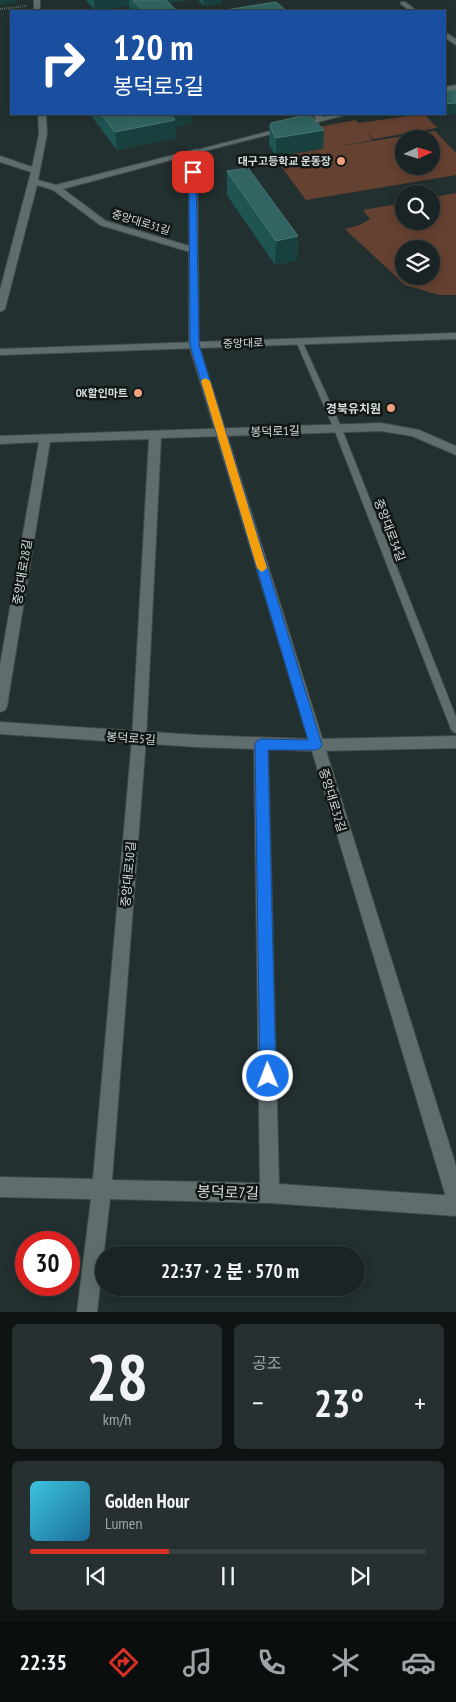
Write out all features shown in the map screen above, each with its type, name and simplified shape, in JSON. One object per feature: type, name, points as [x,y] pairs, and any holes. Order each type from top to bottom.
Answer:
[{"type":"street","points":[[403,3],[413,10]]},
{"type":"street","points":[[0,310],[3,285],[34,182],[42,134],[42,115]]},
{"type":"street","points":[[56,188],[319,117],[336,115]]},
{"type":"street","points":[[194,151],[194,345]]},
{"type":"street","points":[[1,159],[36,171]]},
{"type":"street","name":"중앙대로31길","points":[[34,182],[56,188],[103,223],[193,250]]},
{"type":"street","name":"중앙대로","points":[[0,352],[456,336]]},
{"type":"street","name":"중앙대로32길","points":[[194,345],[456,1197]]},
{"type":"street","name":"봉덕로1길","points":[[0,440],[155,434],[221,434],[381,427],[415,433],[456,451]]},
{"type":"street","name":"중앙대로30길","points":[[88,1312],[102,1188],[139,739],[155,434]]},
{"type":"street","name":"중앙대로28길","points":[[0,706],[45,438]]},
{"type":"street","name":"봉덕로5길","points":[[0,728],[139,739],[261,744],[316,745],[456,742]]},
{"type":"street","points":[[261,744],[270,1193]]},
{"type":"street","name":"봉덕로7길","points":[[0,1187],[270,1193],[456,1206]]},
{"type":"lane","name":"중앙대로34길","points":[[299,341],[338,429],[456,729]]},
{"type":"path","points":[[0,9],[37,5]]},
{"type":"shaded area","name":"대구고등학교 운동장","points":[[425,115],[437,128],[395,130],[395,135],[374,139],[367,132],[373,140],[335,147],[395,137],[395,175],[440,175],[440,136],[456,153],[456,175],[306,200],[274,157],[323,149],[307,129],[356,120],[358,123]]},
{"type":"shaded area","points":[[456,193],[456,295],[439,295],[405,285],[440,285],[440,240],[395,240],[395,276],[345,229],[360,225],[370,219],[363,210],[395,205],[395,230],[440,230],[440,196]]},
{"type":"building","points":[[133,0],[166,0],[176,10],[142,10]]},
{"type":"building","points":[[276,2],[286,10],[225,10]]},
{"type":"building","points":[[456,90],[456,103],[446,104],[446,91]]},
{"type":"building","points":[[102,115],[171,115],[175,120],[115,132]]},
{"type":"building","points":[[310,115],[324,130],[276,138],[270,127],[271,123]]},
{"type":"building","points":[[248,168],[298,236],[276,241],[227,171]]},
{"type":"slow traffic","points":[[205,381],[262,568]]},
{"type":"place","name":"대구고등학교 운동장","points":[[341,161]]},
{"type":"place","name":"OK할인마트","points":[[138,393]]},
{"type":"place","name":"경북유치원","points":[[391,408]]},
{"type":"route","points":[[193,172],[194,345],[316,745],[261,744],[268,1076]]}]
